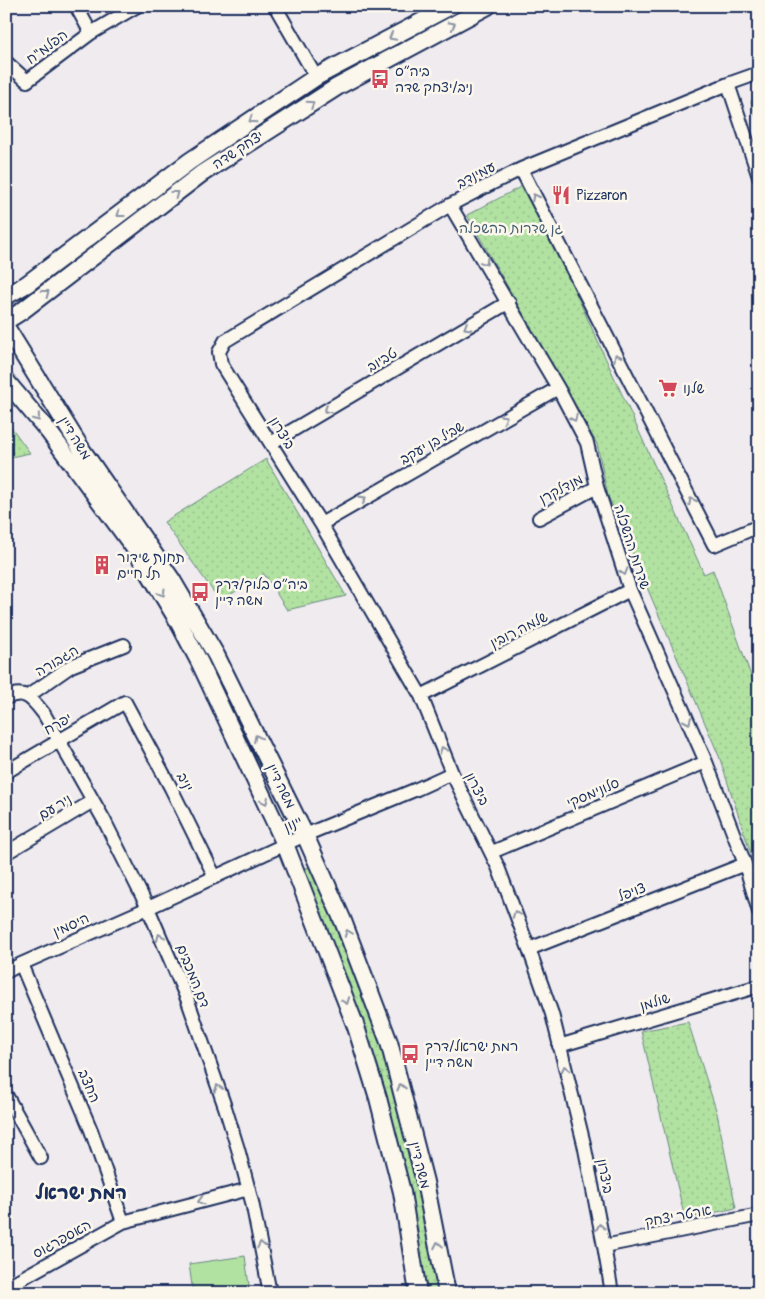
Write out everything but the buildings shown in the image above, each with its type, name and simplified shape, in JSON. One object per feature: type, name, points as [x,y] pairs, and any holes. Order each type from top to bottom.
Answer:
[{"type":"street","points":[[76,6],[91,33]]},
{"type":"street","name":"הפלמ\"ח","points":[[6,62],[27,81],[91,33],[137,6]]},
{"type":"street","points":[[275,6],[316,77]]},
{"type":"street","name":"יצחק שדה","points":[[6,296],[27,284],[190,161],[316,77],[451,6]]},
{"type":"street","name":"יצחק שדה","points":[[6,321],[22,311],[201,174],[337,87],[488,6]]},
{"type":"street","name":"עמינדב","points":[[225,341],[450,205],[521,169],[759,73]]},
{"type":"street","points":[[728,84],[759,177]]},
{"type":"street","points":[[521,169],[714,545],[759,526]]},
{"type":"street","name":"שדרות ההשכלה","points":[[450,205],[509,302],[587,443],[597,487],[630,590],[706,762],[745,864],[759,912]]},
{"type":"street","points":[[6,285],[27,284]]},
{"type":"street","name":"טביוב","points":[[271,443],[509,302]]},
{"type":"street","name":"משה דיין","points":[[6,327],[82,450],[172,580],[216,655],[305,835],[343,921],[389,1042],[425,1182],[447,1293]]},
{"type":"street","name":"ביצרון","points":[[225,341],[219,352],[221,364],[321,524],[421,696],[452,773],[492,852],[552,1014],[584,1144],[612,1293]]},
{"type":"street","name":"משה דיין","points":[[6,381],[49,432],[135,549],[178,621],[200,663],[285,844],[356,1027],[378,1098],[402,1192],[418,1293]]},
{"type":"street","name":"שביל בן יעקב","points":[[321,524],[558,388]]},
{"type":"street","name":"מנדלקרן","points":[[539,518],[597,487]]},
{"type":"street","name":"שלמה רובין","points":[[421,696],[630,590]]},
{"type":"street","name":"הגבורה","points":[[6,698],[20,694],[28,696],[71,666],[124,645]]},
{"type":"street","name":"דם המכבים","points":[[28,696],[44,714],[60,740],[104,820],[148,908],[188,1001],[225,1107],[249,1188],[270,1293]]},
{"type":"street","name":"יפרח","points":[[6,772],[125,702]]},
{"type":"street","name":"יניב","points":[[125,702],[171,788],[215,877]]},
{"type":"street","name":"סלונימסקי","points":[[492,852],[706,762]]},
{"type":"street","name":"יינון","points":[[148,908],[305,835],[452,773]]},
{"type":"street","name":"ניר עם","points":[[6,853],[93,801]]},
{"type":"street","name":"צויפל","points":[[529,948],[745,864]]},
{"type":"street","name":"היסמין","points":[[6,972],[148,908]]},
{"type":"street","name":"החצב","points":[[21,964],[91,1130],[123,1222]]},
{"type":"street","name":"שולמן","points":[[559,1046],[759,986]]},
{"type":"street","points":[[6,1095],[41,1158]]},
{"type":"street","name":"האספרגוס","points":[[6,1287],[123,1222],[249,1188]]},
{"type":"street","name":"ארטר יצחק","points":[[604,1246],[759,1215]]},
{"type":"green space","points":[[759,90],[759,126],[751,102]]},
{"type":"green space","name":"גן שדרות ההשכלה","points":[[526,184],[704,574],[713,570],[759,698],[759,882],[719,756],[608,496],[597,444],[467,215]]},
{"type":"green space","points":[[6,420],[30,453],[6,458]]},
{"type":"green space","points":[[266,459],[346,596],[287,610],[264,574],[220,601],[164,522]]},
{"type":"green space","points":[[311,867],[317,875],[382,1041],[398,1094],[441,1293],[427,1293],[402,1164],[306,879],[306,868]]},
{"type":"green space","points":[[688,1022],[717,1113],[736,1208],[685,1219],[641,1031]]},
{"type":"green space","points":[[245,1256],[250,1293],[193,1293],[189,1264]]},
{"type":"place","name":"ביה״ס ניב/יצחק שדה","points":[[380,79]]},
{"type":"place","name":"Pizzaron","points":[[561,195]]},
{"type":"place","name":"שלנו","points":[[668,388]]},
{"type":"place","name":"תחנת שידור תל חיים","points":[[102,565]]},
{"type":"place","name":"ביה״ס בלוך/דרך משה דיין","points":[[200,592]]},
{"type":"place","name":"רמת ישראל/דרך משה דיין","points":[[410,1054]]},
{"type":"district","name":"רמת ישראל","points":[[81,1193]]}]
